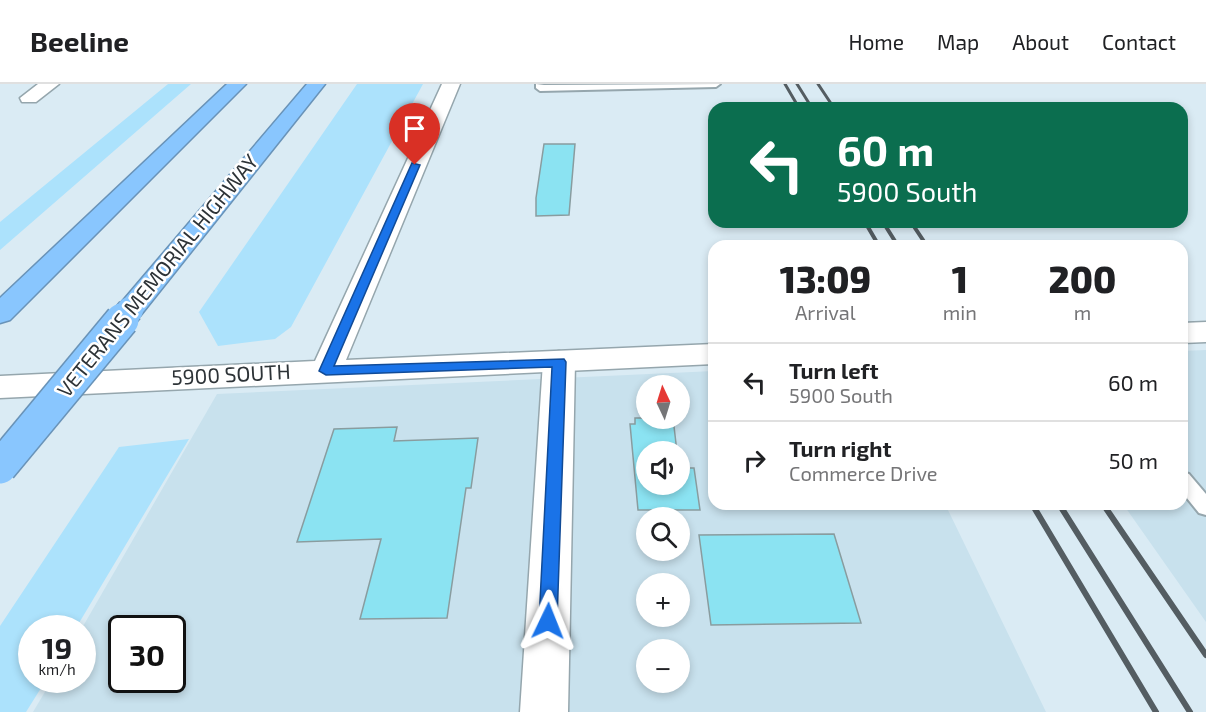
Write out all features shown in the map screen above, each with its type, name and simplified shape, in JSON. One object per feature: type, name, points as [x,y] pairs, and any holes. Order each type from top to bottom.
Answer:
[{"type":"highway","points":[[0,314],[237,84]]},
{"type":"highway","name":"VETERANS MEMORIAL HIGHWAY","points":[[0,468],[316,84]]},
{"type":"street","points":[[29,98],[50,84]]},
{"type":"street","points":[[326,371],[451,84]]},
{"type":"street","points":[[1188,333],[1206,332]]},
{"type":"street","name":"5900 SOUTH","points":[[0,387],[708,354]]},
{"type":"street","points":[[544,712],[559,362]]},
{"type":"lane","points":[[540,84],[540,88],[716,84]]},
{"type":"lane","points":[[1188,486],[1206,507]]},
{"type":"shaded area","points":[[168,84],[191,84],[0,250],[0,222]]},
{"type":"shaded area","points":[[357,84],[423,84],[291,327],[275,339],[218,346],[199,312]]},
{"type":"shaded area","points":[[1206,350],[1206,622],[1127,510],[1188,510],[1188,351]]},
{"type":"shaded area","points":[[708,371],[708,510],[948,510],[1046,712],[33,712],[44,693],[96,693],[96,615],[90,615],[217,394]]},
{"type":"shaded area","points":[[189,439],[84,615],[18,615],[18,693],[38,693],[26,712],[0,712],[0,626],[119,447]]},
{"type":"building","points":[[544,144],[575,144],[569,215],[536,216],[536,198]]},
{"type":"building","points":[[636,418],[636,429],[674,429],[676,441],[636,441],[636,488],[630,424],[635,424]]},
{"type":"building","points":[[397,427],[394,441],[478,438],[471,488],[466,488],[447,618],[360,619],[381,539],[297,542],[334,429]]},
{"type":"building","points":[[690,468],[694,468],[700,510],[690,510],[690,507],[638,507],[637,495],[690,495]]},
{"type":"building","points":[[834,534],[861,623],[711,625],[699,535]]},
{"type":"railway","points":[[785,84],[796,102]]},
{"type":"railway","points":[[797,84],[808,102]]},
{"type":"railway","points":[[818,84],[830,102]]},
{"type":"railway","points":[[868,228],[876,240]]},
{"type":"railway","points":[[887,228],[894,240]]},
{"type":"railway","points":[[915,228],[923,240]]},
{"type":"railway","points":[[1036,510],[1156,712]]},
{"type":"railway","points":[[1063,510],[1190,712]]},
{"type":"railway","points":[[1107,510],[1206,655]]},
{"type":"route","points":[[415,165],[326,371],[559,362],[548,621]]}]
